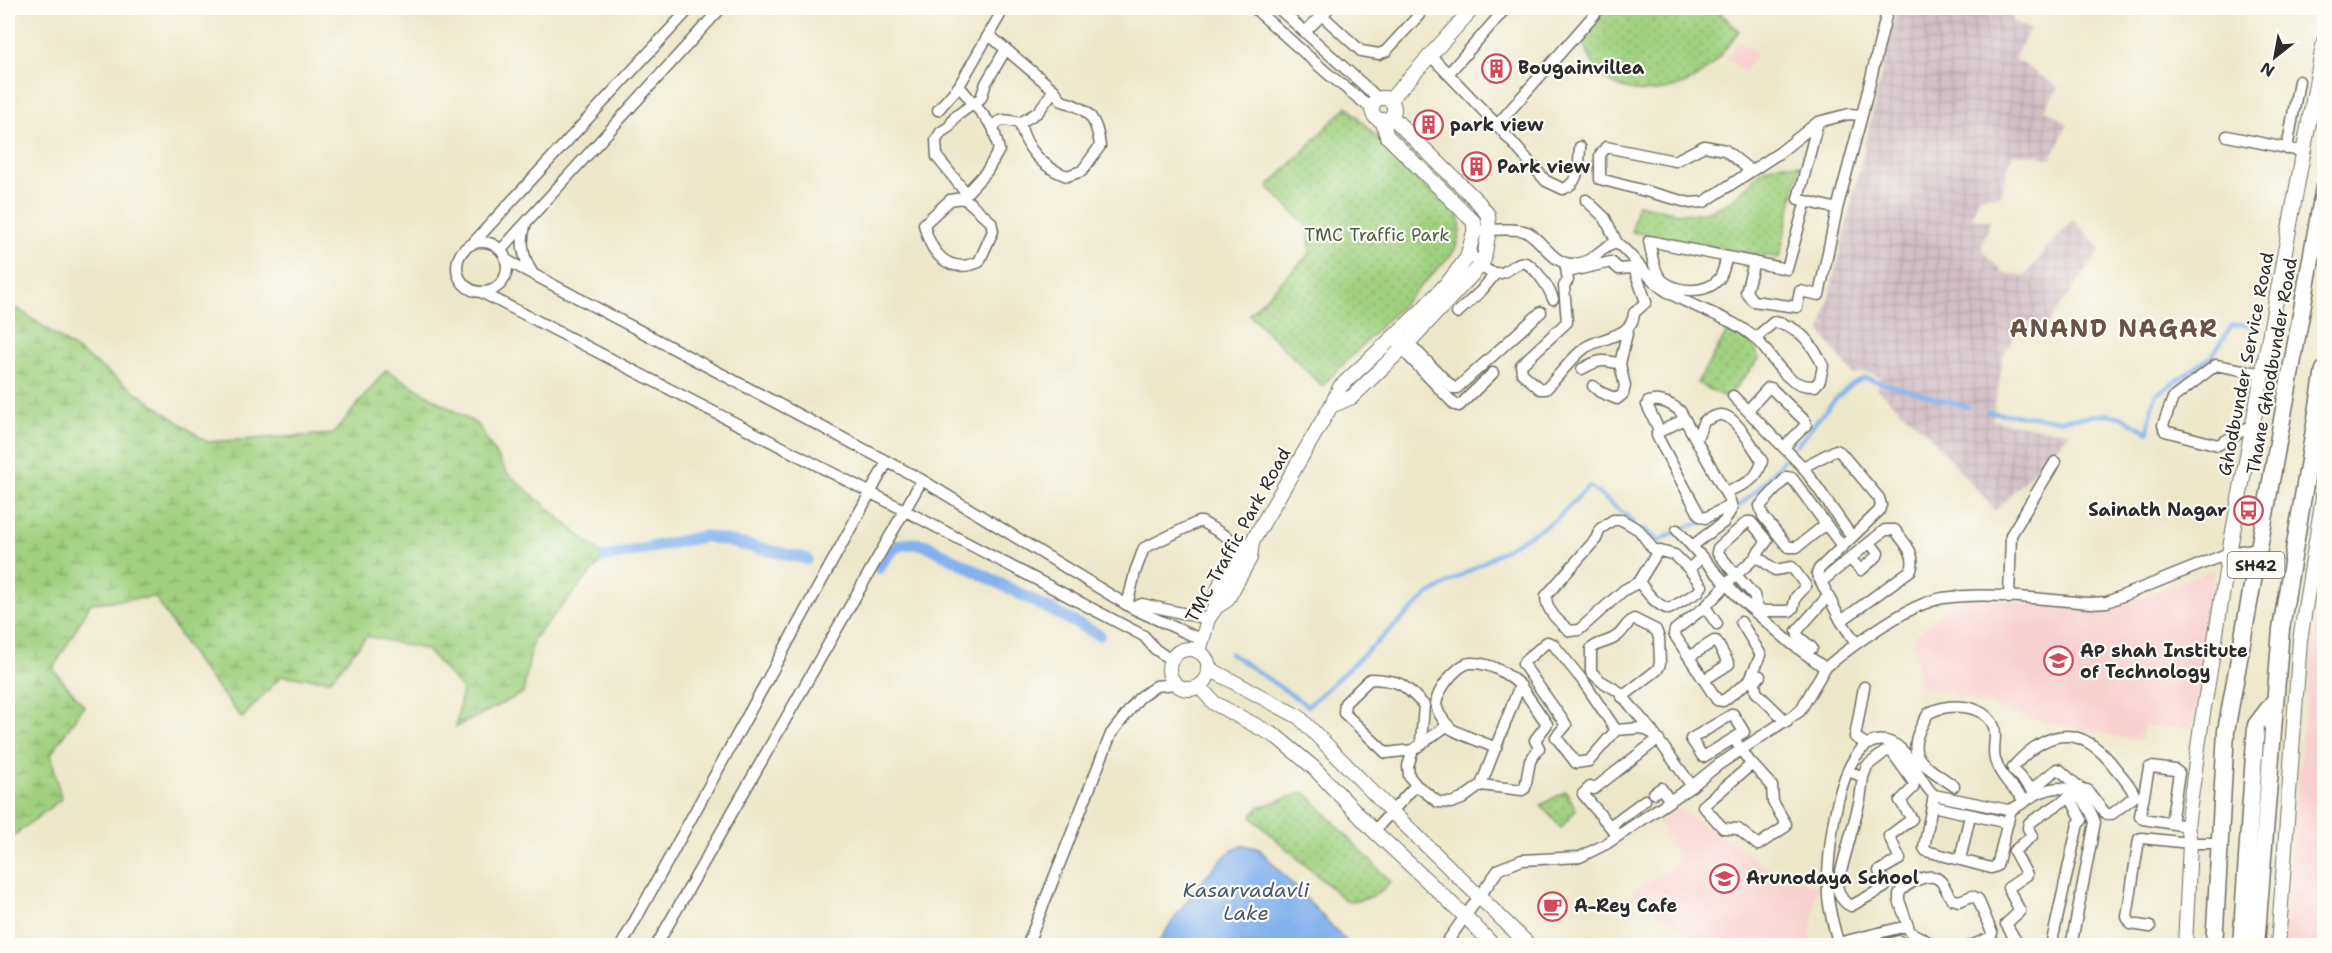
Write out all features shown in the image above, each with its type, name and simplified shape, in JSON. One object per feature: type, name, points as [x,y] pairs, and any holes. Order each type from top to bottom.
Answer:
[{"type":"main road","name":"Thane Ghodbunder Road","points":[[2214,945],[2226,731],[2325,187]]},
{"type":"main road","name":"SH42","points":[[2256,945],[2281,629],[2325,370]]},
{"type":"main road","points":[[2241,945],[2256,725],[2275,700]]},
{"type":"street","points":[[690,8],[474,242],[463,251],[459,257],[458,271],[464,284],[870,492],[1144,636],[1155,649],[1171,660]]},
{"type":"street","points":[[504,255],[526,223],[721,8]]},
{"type":"street","points":[[938,110],[959,86],[1004,8]]},
{"type":"street","points":[[1254,8],[1327,73],[1380,103],[1394,106],[1387,118],[1387,136],[1474,227],[1489,222],[1527,231],[1566,268],[1568,280],[1564,286],[1567,322],[1521,365],[1522,374],[1540,389],[1546,389],[1586,348],[1628,329]]},
{"type":"street","points":[[1278,8],[1380,103]]},
{"type":"street","points":[[1305,32],[1321,10],[1361,51],[1379,54],[1386,51],[1419,15],[1419,8]]},
{"type":"street","points":[[1331,406],[1352,397],[1405,346],[1481,265],[1484,259],[1489,222],[1478,202],[1387,118],[1375,117],[1380,103],[1430,55],[1473,8]]},
{"type":"street","points":[[1448,74],[1506,8]]},
{"type":"street","points":[[1497,124],[1600,8]]},
{"type":"street","points":[[1754,262],[1746,292],[1753,301],[1797,308],[1800,291],[1819,295],[1837,209],[1888,8]]},
{"type":"street","points":[[989,35],[1054,90],[1062,101],[1079,105],[1098,127],[1100,146],[1082,171],[1067,176],[1048,167],[1034,154],[1022,135],[1020,123]]},
{"type":"street","name":"Ghodbunder Service Road","points":[[2185,945],[2190,843],[2187,826],[2201,726],[2252,424],[2325,41]]},
{"type":"street","points":[[959,86],[974,104],[993,127],[999,150],[987,171],[964,195],[950,200],[924,224],[932,250],[948,263],[966,268],[979,262],[993,231],[991,222],[969,202],[964,195],[937,158],[936,140],[941,132],[949,127],[954,117],[974,104],[981,98],[986,83],[1006,49]]},
{"type":"street","points":[[1430,55],[1497,124],[1546,181],[1563,189],[1569,187],[1575,181],[1580,147]]},
{"type":"street","points":[[2287,149],[2299,81]]},
{"type":"street","points":[[993,127],[999,120],[1004,119],[1020,123],[1038,112],[1054,90]]},
{"type":"street","points":[[1751,171],[1725,150],[1704,146],[1675,161],[1606,147],[1600,154],[1600,179],[1690,203],[1704,202],[1751,171],[1810,130],[1818,122],[1849,114],[1862,115]]},
{"type":"street","points":[[1818,122],[1798,199],[1837,209]]},
{"type":"street","points":[[2227,136],[2305,152]]},
{"type":"street","points":[[1586,200],[1605,218],[1617,243],[1641,270],[1664,289],[1744,329],[1774,359],[1787,378],[1807,386],[1815,386],[1820,380],[1823,366],[1814,347],[1786,323],[1774,322],[1755,338]]},
{"type":"street","points":[[1727,257],[1720,278],[1704,289],[1685,290],[1662,280],[1654,267],[1649,241],[1787,269],[1806,201]]},
{"type":"street","points":[[526,223],[522,236],[522,250],[533,274]]},
{"type":"street","name":"TMC Traffic Park Road","points":[[1200,646],[1212,613],[1227,600],[1250,558],[1249,547],[1340,387],[1450,280],[1469,252],[1474,227]]},
{"type":"street","points":[[474,242],[489,242],[533,274],[921,480],[1130,607],[1200,646],[1208,668],[1205,680],[1199,686],[1188,689],[1176,684],[1156,686],[1139,698],[1111,734],[1030,945]]},
{"type":"street","points":[[1591,263],[1608,246],[1617,243]]},
{"type":"street","points":[[1469,252],[1487,271],[1496,273],[1511,270],[1518,263],[1532,266],[1551,292],[1553,300]]},
{"type":"street","points":[[483,293],[498,287],[503,282],[508,267],[504,255]]},
{"type":"street","points":[[1566,268],[1573,264],[1611,262],[1619,269],[1630,268],[1635,271],[1646,302],[1634,313],[1633,321],[1628,329],[1620,364],[1625,386],[1623,394],[1617,399],[1600,392],[1593,386]]},
{"type":"street","points":[[1457,313],[1481,291],[1496,273]]},
{"type":"street","points":[[1405,346],[1426,360],[1453,388],[1457,388],[1541,312]]},
{"type":"street","points":[[1395,335],[1455,405],[1459,406],[1493,374]]},
{"type":"street","points":[[1591,346],[1605,359],[1620,364]]},
{"type":"street","points":[[1582,369],[1597,360],[1605,359]]},
{"type":"street","points":[[2252,424],[2218,445],[2165,431],[2163,425],[2173,399],[2216,366],[2263,374]]},
{"type":"street","points":[[1748,411],[1768,388],[1771,388],[1805,421],[1806,425],[1784,447]]},
{"type":"street","points":[[1733,396],[1803,467],[1852,537]]},
{"type":"street","points":[[1692,546],[1724,522],[1732,508],[1731,505],[1725,492],[1680,411],[1674,406],[1654,400],[1648,402],[1647,405],[1658,428],[1656,436],[1700,516],[1705,518],[1731,505]]},
{"type":"street","points":[[1696,440],[1704,421],[1720,414],[1727,416],[1740,428],[1762,461],[1760,469],[1750,482],[1725,492]]},
{"type":"street","points":[[1657,432],[1685,420]]},
{"type":"street","points":[[1803,467],[1831,452],[1840,452],[1879,498],[1881,505],[1879,511],[1819,569],[1817,574],[1841,621],[1856,643]]},
{"type":"street","points":[[621,945],[887,462]]},
{"type":"street","points":[[2009,598],[2010,536],[2055,462]]},
{"type":"street","points":[[1824,525],[1797,547],[1788,547],[1763,516],[1760,506],[1787,477],[1792,478],[1824,525],[1842,546]]},
{"type":"street","points":[[656,945],[921,480]]},
{"type":"street","points":[[2277,945],[2300,640],[2325,491]]},
{"type":"street","points":[[1639,582],[1650,596],[1669,609],[1698,592],[1702,586],[1674,555],[1653,549],[1639,530],[1622,520],[1614,520],[1600,530],[1596,539],[1546,596],[1546,603],[1558,621],[1570,631],[1579,630],[1624,590],[1639,582],[1658,551]]},
{"type":"street","points":[[1130,607],[1134,574],[1144,548],[1198,522],[1249,547]]},
{"type":"street","points":[[1741,622],[1761,655],[1749,681],[1723,701],[1717,700],[1674,634],[1675,630],[1705,607],[1736,574],[1757,556],[1756,554],[1767,541],[1751,522],[1747,522],[1718,548],[1717,552],[1736,574],[1754,595],[1757,607],[1763,611],[1790,611],[1796,597],[1806,586],[1791,567],[1775,570],[1757,556]]},
{"type":"street","points":[[1677,530],[1739,598],[1808,649],[1825,668]]},
{"type":"street","points":[[1821,582],[1885,530],[1895,530],[1911,551],[1913,558],[1911,570],[1841,621]]},
{"type":"street","points":[[1444,945],[1499,869],[1522,860],[1580,857],[1618,836],[1692,786],[1718,765],[1787,722],[1806,703],[1810,691],[1825,668],[1856,643],[1923,603],[1944,598],[2107,602],[2229,553],[2259,548]]},
{"type":"street","points":[[1689,569],[1702,557]]},
{"type":"street","points":[[1795,640],[1797,631],[1828,596]]},
{"type":"street","points":[[1130,607],[1142,604],[1212,613]]},
{"type":"street","points":[[1705,607],[1717,624]]},
{"type":"street","points":[[1622,697],[1657,670],[1660,664],[1659,638],[1656,630],[1634,619],[1628,622],[1618,636],[1596,644],[1591,649],[1592,672],[1622,697],[1656,736],[1692,786]]},
{"type":"street","points":[[1144,636],[1156,620]]},
{"type":"street","points":[[1689,657],[1714,640],[1716,641],[1729,663],[1704,680]]},
{"type":"street","points":[[1616,730],[1583,681],[1553,644],[1547,642],[1525,661],[1523,664],[1566,725],[1556,737],[1576,763],[1589,761],[1616,730],[1642,728],[1656,736]]},
{"type":"street","points":[[1176,684],[1169,673],[1171,660],[1186,649],[1200,646]]},
{"type":"street","points":[[1481,785],[1522,790],[1526,788],[1530,761],[1539,748],[1535,740],[1547,724],[1520,685],[1505,672],[1471,663],[1463,665],[1447,679],[1436,702],[1437,708],[1448,725],[1496,748]]},
{"type":"street","points":[[1208,668],[1299,717],[1478,897],[1530,945]]},
{"type":"street","points":[[1760,676],[1755,682],[1756,692],[1787,722]]},
{"type":"street","points":[[1424,705],[1402,683],[1391,679],[1370,679],[1345,703],[1343,708],[1344,713],[1386,753],[1417,746],[1448,725]]},
{"type":"street","points":[[1424,705],[1417,746],[1408,766],[1409,776],[1416,785],[1438,802],[1451,803],[1462,799],[1481,785],[1520,685]]},
{"type":"street","points":[[1199,686],[1214,703],[1286,744],[1314,768],[1374,831],[1494,945]]},
{"type":"street","points":[[1864,687],[1855,737],[1866,744]]},
{"type":"street","points":[[1424,705],[1436,702]]},
{"type":"street","points":[[1954,786],[1921,760],[1913,743],[1928,714],[1933,710],[1952,705],[1966,707],[1984,716],[1994,727],[1994,759],[2011,788],[2026,801]]},
{"type":"street","points":[[1733,714],[1744,730],[1743,734],[1734,739],[1705,757],[1701,756],[1691,739],[1733,714]]},
{"type":"street","points":[[1618,836],[1583,794],[1590,787],[1594,789],[1656,736]]},
{"type":"street","points":[[1933,801],[2011,809],[2026,801],[2034,791],[2060,770],[2081,789],[2087,790],[2106,814],[2112,814],[2135,795],[2109,760],[2084,739],[2071,736],[2047,739],[2013,767],[2034,791]]},
{"type":"street","points":[[1734,739],[1772,786],[1773,802],[1786,824],[1785,827],[1758,845],[1738,829],[1723,828],[1703,806],[1752,764]]},
{"type":"street","points":[[1907,926],[1838,944],[1828,898],[1829,842],[1835,808],[1858,753],[1866,744],[1886,741],[1896,745],[1927,777],[1933,801],[1924,848],[1928,852],[1994,868],[2011,809]]},
{"type":"street","points":[[1886,751],[1892,752],[1914,783],[1913,788],[1900,801],[1912,819],[1890,836],[1900,860],[1879,871],[1885,887],[1851,906],[1843,899],[1837,886],[1860,800],[1863,777],[1867,766],[1886,751]]},
{"type":"street","points":[[1710,754],[1718,765]]},
{"type":"street","points":[[2171,823],[2179,773],[2175,770],[2151,767],[2140,816],[2144,819],[2187,826]]},
{"type":"street","points":[[1849,771],[1863,777]]},
{"type":"street","points":[[1374,831],[1393,813],[1416,785]]},
{"type":"street","points":[[2034,791],[2065,787],[2074,791],[2091,812],[2095,822],[2072,940],[2055,932]]},
{"type":"street","points":[[1610,826],[1657,791],[1670,801]]},
{"type":"street","points":[[2019,945],[2006,924],[2020,911],[2008,888],[2027,875],[2014,851],[2032,836],[2028,828],[2029,823],[2068,798],[2071,799],[2082,820],[2078,824],[2051,945]]},
{"type":"street","points":[[1933,801],[1970,814],[2008,823]]},
{"type":"street","points":[[1960,861],[1970,814]]},
{"type":"street","points":[[2150,927],[2130,924],[2127,917],[2139,839],[2220,843]]},
{"type":"street","points":[[2070,861],[2085,864]]},
{"type":"street","points":[[1936,945],[1913,935],[1907,926],[1899,900],[1901,890],[1933,877],[1941,881],[1952,899],[1959,901],[1972,896],[1980,901],[1992,933],[1990,938],[1970,945]]},
{"type":"street","points":[[1881,945],[1899,941],[1902,945]]},
{"type":"street","points":[[1863,945],[1876,945]]},
{"type":"shaded area","points":[[1897,8],[2015,8],[2012,21],[2030,29],[2014,58],[2058,87],[2045,109],[2068,124],[2051,159],[2037,155],[2012,154],[2000,195],[1978,197],[1972,218],[1990,221],[1981,248],[2003,273],[2024,277],[2074,219],[2101,249],[2044,330],[2024,320],[2004,355],[1992,420],[2070,433],[1995,511],[1927,433],[1877,389],[1880,377],[1864,372],[1853,375],[1821,332]]},
{"type":"shaded area","points":[[1739,41],[1757,54],[1744,72],[1726,58]]},
{"type":"shaded area","points":[[2324,528],[2324,945],[2283,946],[2295,806]]},
{"type":"shaded area","name":"AP shah Institute of Technology","points":[[2216,569],[2192,727],[2144,727],[2140,741],[2043,722],[1918,685],[1915,636],[1955,602],[1972,598],[2099,607],[2117,606]]},
{"type":"shaded area","name":"Arunodaya School","points":[[1677,808],[1774,871],[1817,886],[1810,945],[1703,945],[1633,892],[1673,867],[1678,856],[1658,823]]},
{"type":"green space","points":[[1609,8],[1715,8],[1739,31],[1715,62],[1695,78],[1667,89],[1636,91],[1609,81],[1595,67],[1587,50],[1583,37]]},
{"type":"green space","name":"TMC Traffic Park","points":[[1347,106],[1428,191],[1451,194],[1459,217],[1460,230],[1453,253],[1322,386],[1249,314],[1310,253],[1309,228],[1268,187]]},
{"type":"green space","points":[[1785,164],[1800,165],[1779,258],[1632,232],[1637,204],[1691,214],[1708,211],[1732,199],[1761,171]]},
{"type":"green space","points":[[17,308],[207,442],[333,434],[386,370],[478,425],[507,473],[605,557],[533,639],[523,693],[456,727],[462,689],[427,650],[367,636],[330,680],[281,676],[242,718],[198,664],[155,597],[91,603],[53,669],[84,706],[51,754],[61,799],[8,840],[8,311]]},
{"type":"green space","points":[[1728,331],[1753,343],[1759,359],[1727,398],[1697,383]]},
{"type":"green space","points":[[1566,791],[1576,810],[1561,828],[1541,805]]},
{"type":"green space","points":[[1305,792],[1391,882],[1386,887],[1365,899],[1346,901],[1251,817],[1259,807]]},
{"type":"water","name":"Kasarvadavli Lake","points":[[1244,845],[1259,849],[1347,942],[1347,945],[1157,945],[1210,872],[1234,849]]},
{"type":"waterway","points":[[1987,412],[2059,420],[2108,414],[2124,418],[2148,432],[2153,403],[2157,394],[2212,356],[2232,325],[2241,324],[2259,328]]},
{"type":"waterway","points":[[1796,446],[1846,389],[1865,378],[1968,407]]},
{"type":"waterway","points":[[1736,508],[1757,490],[1783,460]]},
{"type":"waterway","points":[[1230,653],[1308,706],[1428,595],[1557,519],[1589,486],[1634,522]]},
{"type":"waterway","points":[[1686,527],[1722,518]]},
{"type":"waterway","points":[[1643,528],[1659,541],[1674,533]]},
{"type":"waterway","points":[[605,557],[705,536],[807,559]]},
{"type":"waterway","points":[[879,568],[888,554],[898,546],[903,544],[926,545],[1099,635]]},
{"type":"place","name":"Bougainvillea","points":[[1497,68]]},
{"type":"place","name":"park view","points":[[1429,125]]},
{"type":"place","name":"Park view","points":[[1476,167]]},
{"type":"place","name":"Sainath Nagar","points":[[2248,510]]},
{"type":"place","name":"AP shah Institute of Technology","points":[[2059,661]]},
{"type":"place","name":"Arunodaya School","points":[[1725,878]]},
{"type":"place","name":"A-Rey Cafe","points":[[1553,906]]},
{"type":"district","name":"ANAND NAGAR","points":[[2114,329]]}]
